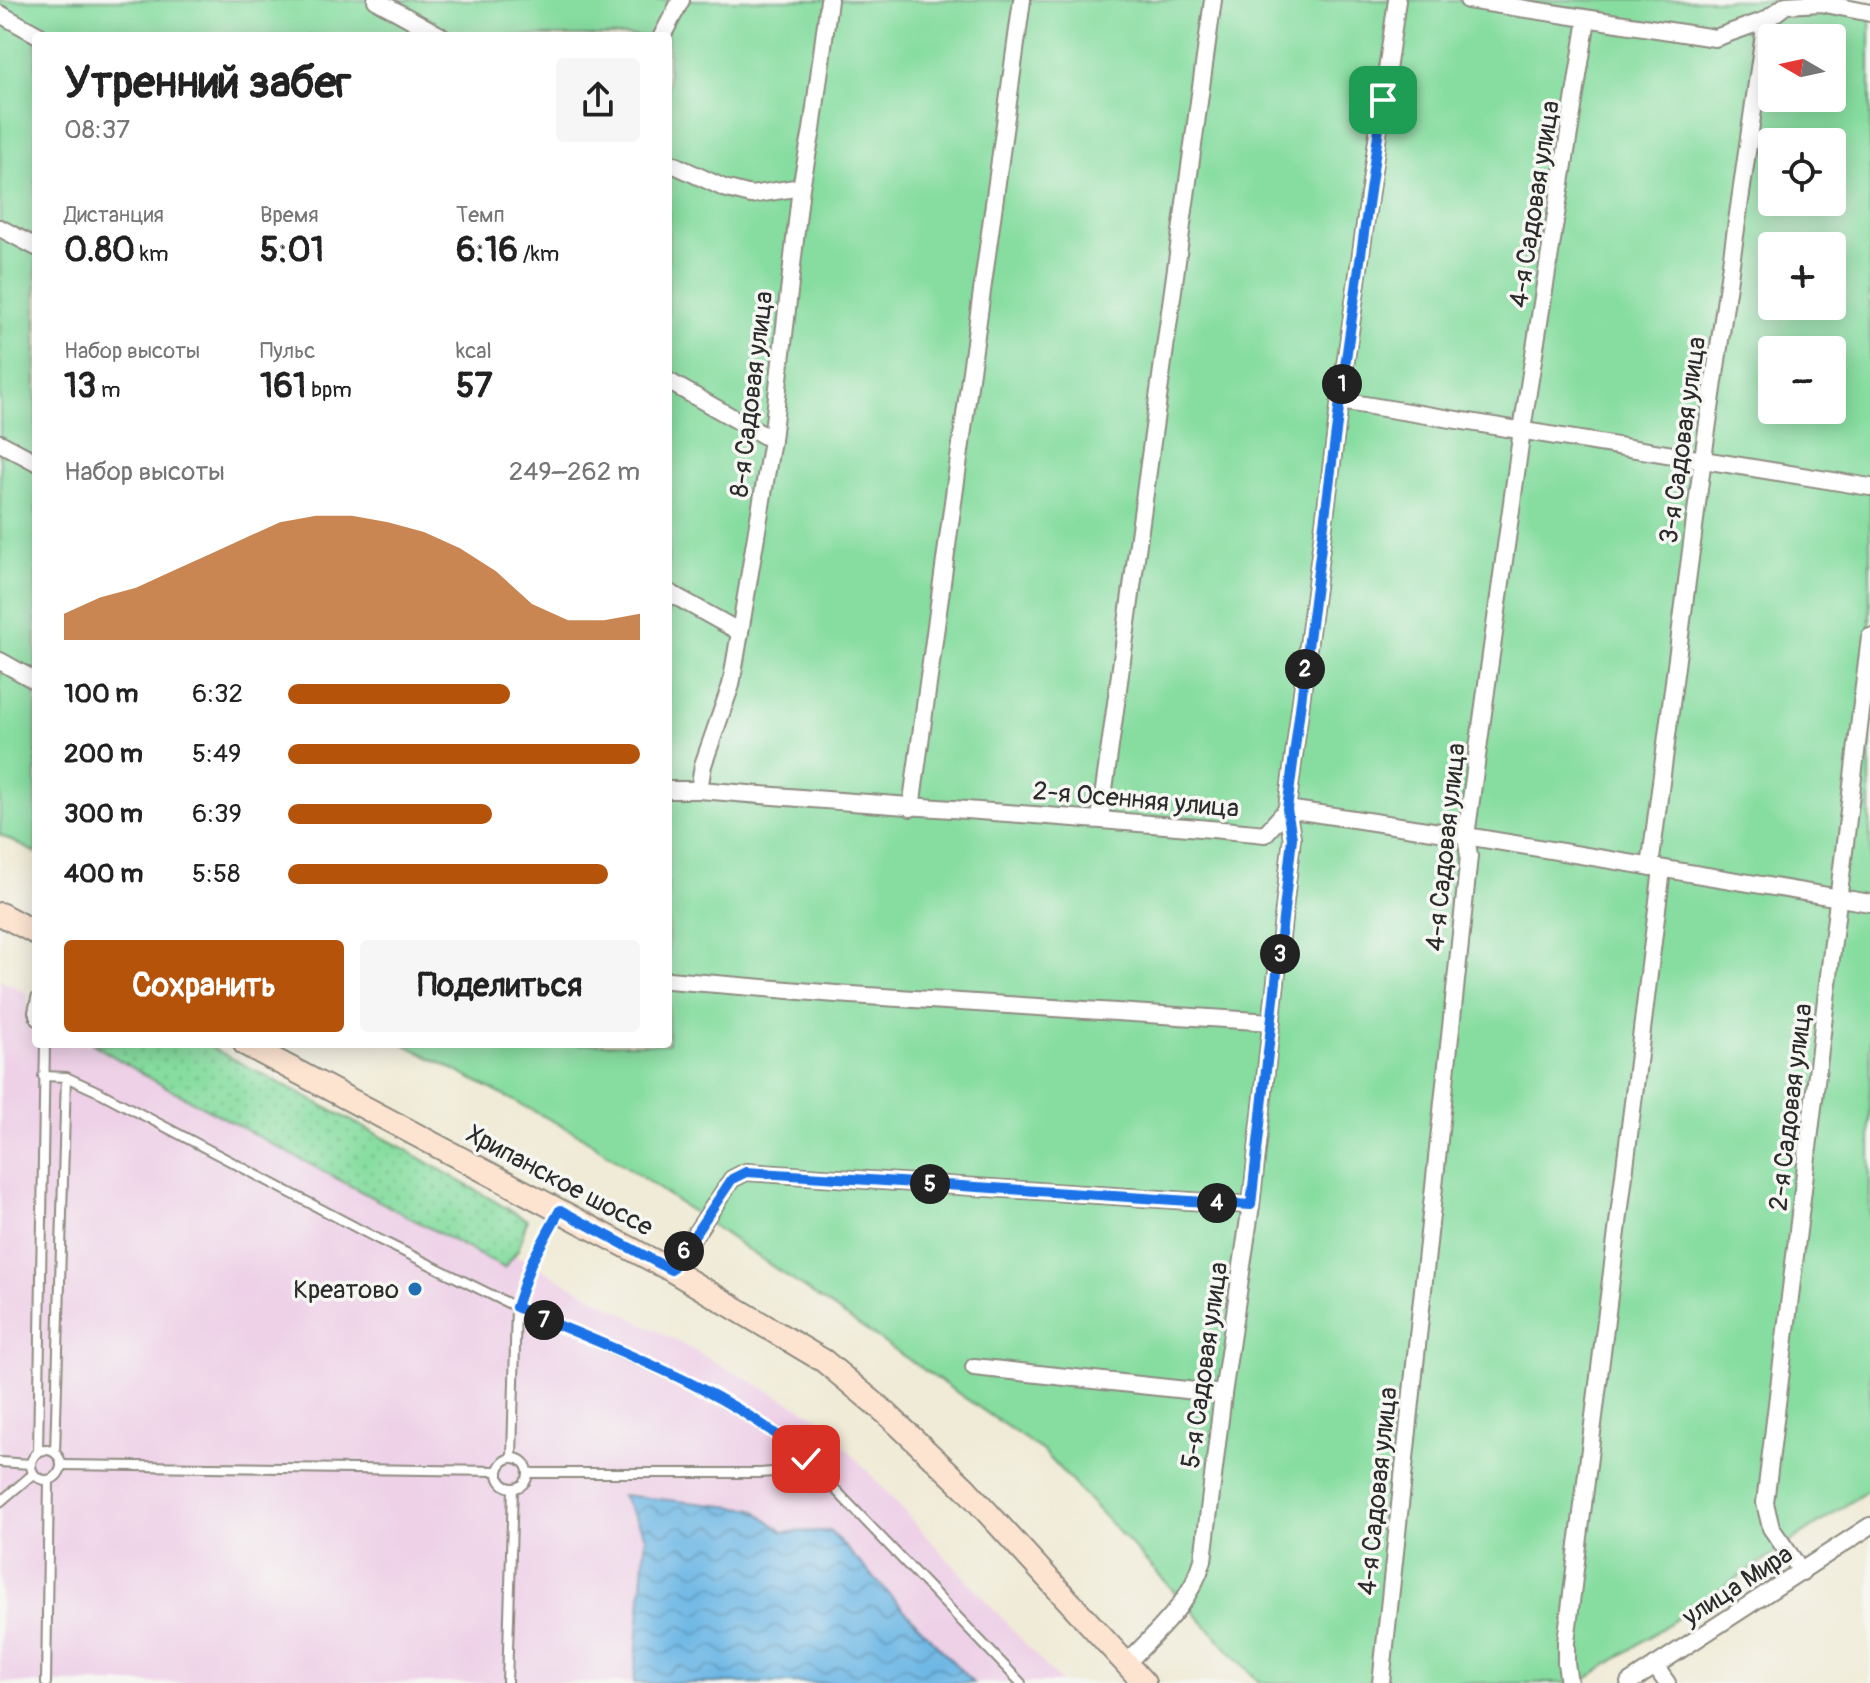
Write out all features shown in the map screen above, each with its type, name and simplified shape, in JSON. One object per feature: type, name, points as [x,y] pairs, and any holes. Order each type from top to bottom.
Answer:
[{"type":"main road","points":[[0,914],[32,931]]},
{"type":"main road","name":"Хрипанское шоссе","points":[[253,1048],[671,1270],[824,1361],[886,1413],[965,1488],[1144,1683]]},
{"type":"street","points":[[376,0],[434,32]]},
{"type":"street","points":[[664,32],[681,0]]},
{"type":"street","name":"8-я Садовая улица","points":[[699,790],[703,765],[731,685],[772,440],[801,187],[812,130],[829,0]]},
{"type":"street","points":[[911,808],[1022,0]]},
{"type":"street","points":[[1100,819],[1213,0]]},
{"type":"street","name":"5-я Садовая улица","points":[[1126,1664],[1183,1602],[1198,1579],[1203,1560],[1223,1394],[1251,1205],[1272,1022],[1292,838],[1287,809],[1340,401],[1397,0]]},
{"type":"street","points":[[1468,0],[1715,38],[1766,20],[1786,5],[1821,3],[1870,13]]},
{"type":"street","points":[[0,14],[33,32]]},
{"type":"street","name":"4-я Садовая улица","points":[[1381,1683],[1465,900],[1469,856],[1466,836],[1522,430],[1587,19]]},
{"type":"street","name":"3-я Садовая улица","points":[[1569,1683],[1566,1642],[1703,458],[1766,20]]},
{"type":"street","points":[[672,164],[724,188],[751,195],[801,187]]},
{"type":"street","points":[[0,228],[32,245]]},
{"type":"street","points":[[672,383],[772,440]]},
{"type":"street","points":[[1340,401],[1870,487]]},
{"type":"street","points":[[0,443],[32,460]]},
{"type":"street","points":[[672,594],[740,632]]},
{"type":"street","name":"2-я Садовая улица","points":[[1802,1572],[1771,1528],[1765,1503],[1870,637]]},
{"type":"street","points":[[0,661],[32,679]]},
{"type":"street","name":"2-я Осенняя улица","points":[[672,790],[1100,819],[1265,834],[1287,809]]},
{"type":"street","points":[[1287,809],[1870,903]]},
{"type":"street","points":[[672,980],[1272,1022]]},
{"type":"street","points":[[671,1270],[732,1179],[746,1172],[1251,1205]]},
{"type":"street","points":[[974,1367],[1223,1394]]},
{"type":"street","name":"улица Мира","points":[[1629,1683],[1870,1526]]},
{"type":"street","points":[[1655,1666],[1667,1683]]},
{"type":"lane","points":[[45,1048],[38,1452],[31,1464],[33,1474],[49,1480],[58,1475],[61,1465],[55,1453],[66,1077]]},
{"type":"lane","points":[[43,1076],[66,1077],[376,1238],[516,1307],[689,1383],[757,1421],[800,1453],[1021,1683]]},
{"type":"lane","points":[[512,1457],[516,1307],[531,1263],[560,1210]]},
{"type":"lane","points":[[38,1452],[46,1450],[55,1453]]},
{"type":"lane","points":[[528,1473],[760,1473],[785,1471],[800,1453]]},
{"type":"lane","points":[[513,1488],[500,1481],[498,1471],[501,1463],[512,1457],[521,1460],[528,1473]]},
{"type":"lane","points":[[0,1462],[31,1464]]},
{"type":"lane","points":[[61,1465],[498,1471]]},
{"type":"lane","points":[[513,1488],[524,1482],[528,1473]]},
{"type":"lane","points":[[0,1502],[33,1474]]},
{"type":"lane","points":[[46,1683],[49,1480]]},
{"type":"lane","points":[[507,1683],[513,1488]]},
{"type":"shaded area","points":[[0,979],[27,993],[32,1048],[127,1048],[818,1417],[1061,1683],[0,1683]]},
{"type":"green space","points":[[0,0],[1771,0],[1870,14],[1870,1489],[1580,1683],[1260,1683],[1044,1452],[580,1135],[412,1048],[672,1048],[672,32],[32,32],[32,851],[0,835]]},
{"type":"green space","points":[[100,1048],[213,1048],[401,1147],[527,1220],[518,1250],[504,1268],[153,1080]]},
{"type":"water","points":[[622,1495],[754,1509],[783,1532],[830,1531],[973,1683],[634,1683],[646,1536]]},
{"type":"place","name":"Креатово","points":[[415,1289]]},
{"type":"route","points":[[806,1459],[757,1421],[689,1383],[516,1307],[531,1263],[560,1210],[671,1270],[732,1179],[746,1172],[1251,1205],[1292,838],[1287,809],[1383,100]]}]
